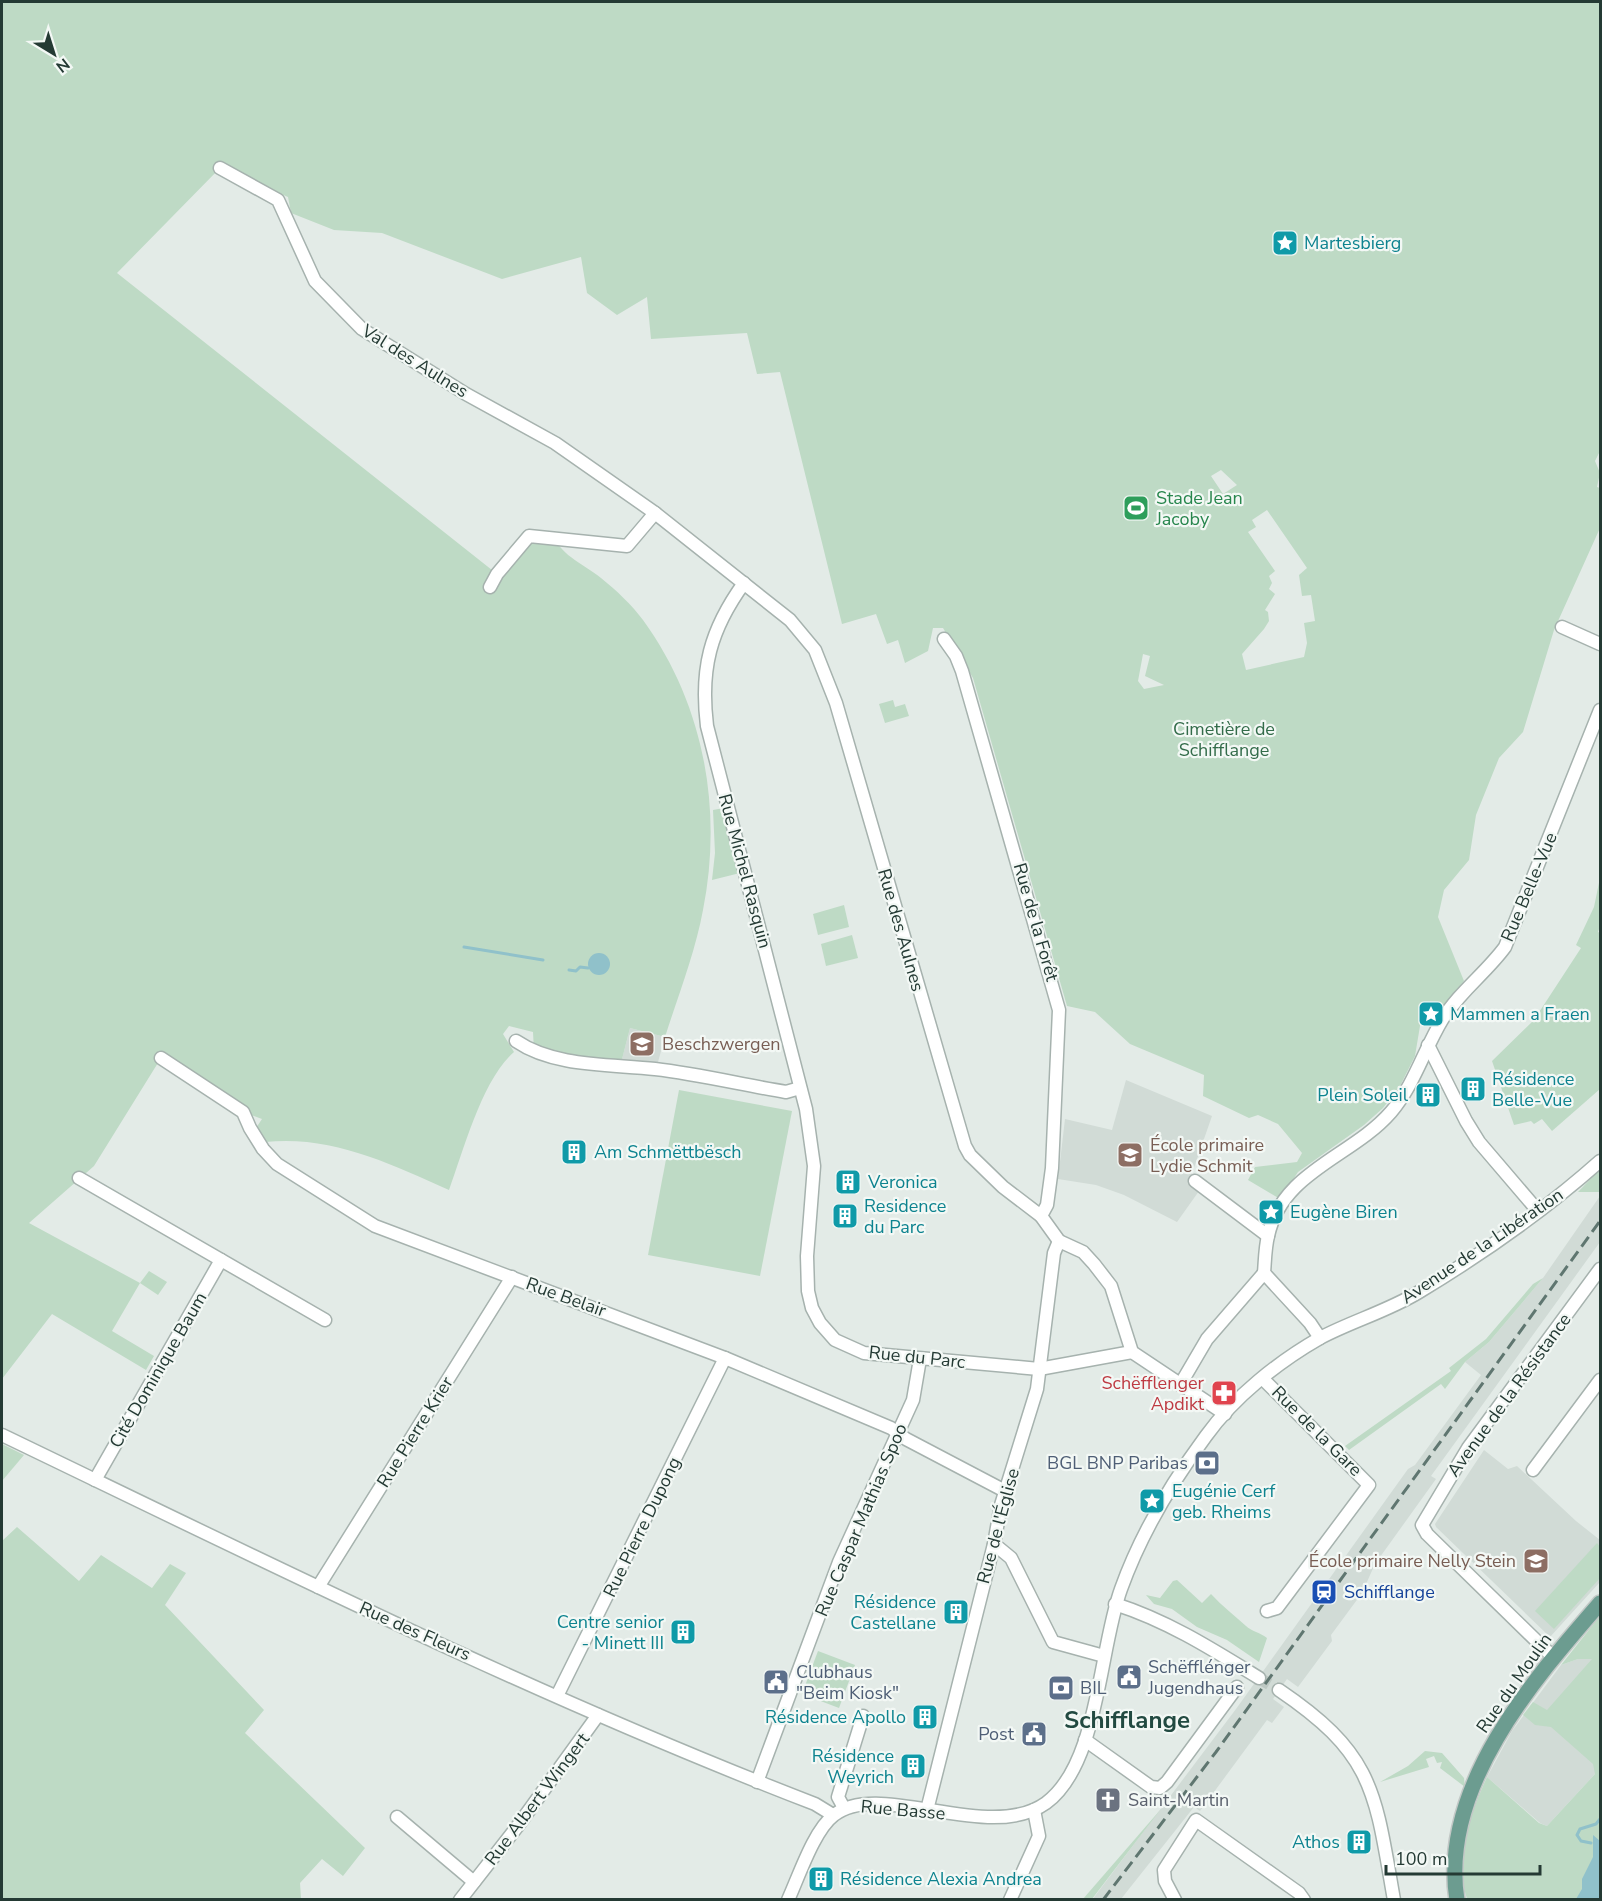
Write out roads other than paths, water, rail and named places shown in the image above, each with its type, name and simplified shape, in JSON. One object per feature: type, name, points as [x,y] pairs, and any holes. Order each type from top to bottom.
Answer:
[{"type":"main road","name":"Rue du Moulin","points":[[1457,1899],[1455,1857],[1462,1821],[1478,1774],[1504,1725],[1554,1658],[1600,1603]]},
{"type":"street","name":"Val des Aulnes","points":[[220,168],[278,200],[315,281],[362,328],[466,394],[555,443],[655,513],[744,583],[802,634],[814,650],[830,689]]},
{"type":"street","points":[[490,587],[497,574],[529,536],[627,546],[655,513]]},
{"type":"street","name":"Rue Michel Rasquin","points":[[744,583],[719,624],[711,644],[705,671],[704,700],[707,726],[800,1088],[814,1166]]},
{"type":"street","points":[[1562,627],[1600,644]]},
{"type":"street","name":"Rue de la Forêt","points":[[944,639],[952,648],[962,671],[1059,1010],[1052,1168],[1047,1204],[1041,1216]]},
{"type":"street","name":"Rue des Aulnes","points":[[830,689],[961,1137],[970,1155],[1041,1216],[1059,1241]]},
{"type":"street","name":"Rue Belle-Vue","points":[[1264,1273],[1268,1236],[1280,1208],[1304,1177],[1371,1130],[1389,1114],[1403,1096],[1428,1045],[1453,1004],[1495,961],[1505,946],[1600,710]]},
{"type":"street","points":[[516,1041],[534,1052],[620,1067],[656,1069],[786,1092],[800,1088]]},
{"type":"street","points":[[1428,1045],[1464,1119],[1479,1142],[1538,1211]]},
{"type":"street","name":"Rue Belair","points":[[161,1058],[243,1112],[263,1149],[277,1164],[375,1226],[401,1238],[512,1277],[725,1358],[899,1432],[906,1439],[1005,1491]]},
{"type":"street","name":"Avenue de la Libération","points":[[1034,1810],[1047,1802],[1066,1780],[1085,1740],[1115,1604],[1143,1542],[1176,1480],[1206,1435],[1263,1378],[1320,1338],[1418,1293],[1538,1211],[1600,1161]]},
{"type":"street","name":"Rue du Parc","points":[[814,1166],[807,1256],[808,1291],[820,1323],[835,1340],[852,1349],[920,1359],[1039,1370],[1132,1352]]},
{"type":"street","points":[[79,1178],[325,1320]]},
{"type":"street","points":[[1195,1181],[1268,1236]]},
{"type":"street","points":[[1059,1241],[1083,1252],[1110,1286],[1132,1352],[1225,1414]]},
{"type":"street","name":"Rue de l'Église","points":[[927,1810],[994,1544],[1005,1491],[1032,1412],[1054,1253],[1059,1241]]},
{"type":"street","name":"Cité Dominique Baum","points":[[95,1480],[220,1260]]},
{"type":"street","name":"Avenue de la Résistance","points":[[1554,1658],[1427,1534],[1422,1525],[1428,1510],[1468,1448],[1600,1269]]},
{"type":"street","points":[[1180,1384],[1207,1340],[1264,1273],[1310,1323],[1320,1338]]},
{"type":"street","name":"Rue Pierre Krier","points":[[318,1587],[512,1277]]},
{"type":"street","name":"Rue Pierre Dupong","points":[[557,1696],[725,1358]]},
{"type":"street","name":"Rue Caspar Mathias Spoo","points":[[757,1782],[838,1562],[913,1400],[920,1359]]},
{"type":"street","name":"Rue de la Gare","points":[[1263,1378],[1369,1485],[1277,1608],[1267,1611]]},
{"type":"street","points":[[1533,1470],[1600,1380]]},
{"type":"street","name":"Rue des Fleurs","points":[[2,1436],[318,1587],[598,1715],[815,1804],[833,1815]]},
{"type":"street","points":[[994,1544],[1011,1558],[1053,1642],[1104,1656]]},
{"type":"street","points":[[1115,1604],[1158,1619],[1259,1678]]},
{"type":"street","points":[[1085,1740],[1151,1787],[1160,1788],[1167,1782],[1237,1687]]},
{"type":"street","points":[[1279,1690],[1324,1725],[1351,1753],[1366,1775],[1377,1806],[1394,1899]]},
{"type":"street","name":"Rue Albert Wingert","points":[[460,1899],[518,1827],[598,1715]]},
{"type":"street","points":[[844,1809],[838,1797],[863,1716]]},
{"type":"street","name":"Rue Basse","points":[[788,1899],[824,1825],[833,1815],[844,1809],[872,1804],[991,1817],[1017,1816],[1034,1810]]},
{"type":"street","points":[[1010,1899],[1039,1836],[1034,1810]]},
{"type":"street","name":"Rue Albert Wingert","points":[[397,1817],[474,1882]]},
{"type":"street","points":[[1175,1899],[1165,1881],[1164,1870],[1196,1820],[1299,1893],[1304,1899]]},
{"type":"water","points":[[599,953],[607,956],[610,964],[607,972],[599,975],[591,972],[588,964],[591,956]]},
{"type":"water","points":[[1593,1835],[1600,1841],[1600,1899],[1576,1899],[1582,1889],[1582,1879],[1593,1857]]},
{"type":"waterway","points":[[464,947],[543,960]]},
{"type":"waterway","points":[[569,970],[576,971],[580,967],[588,968]]},
{"type":"waterway","points":[[1591,1843],[1581,1841],[1577,1835],[1580,1829],[1596,1824],[1600,1819]]},
{"type":"tunnel","points":[[1259,1678],[1279,1690]]},
{"type":"railway","points":[[1103,1900],[1216,1752],[1600,1221]]},
{"type":"place","name":"Martesbierg","points":[[1285,243]]},
{"type":"place","name":"Stade Jean Jacoby","points":[[1136,508]]},
{"type":"place","name":"Mammen a Fraen","points":[[1431,1014]]},
{"type":"place","name":"Beschzwergen","points":[[642,1044]]},
{"type":"place","name":"Résidence Belle-Vue","points":[[1473,1089]]},
{"type":"place","name":"Plein Soleil","points":[[1428,1095]]},
{"type":"place","name":"Am Schmëttbësch","points":[[574,1152]]},
{"type":"place","name":"École primaire Lydie Schmit","points":[[1130,1155]]},
{"type":"place","name":"Veronica","points":[[848,1182]]},
{"type":"place","name":"Eugène Biren","points":[[1271,1212]]},
{"type":"place","name":"Residence du Parc","points":[[845,1216]]},
{"type":"place","name":"Schëfflenger Apdikt","points":[[1224,1393]]},
{"type":"place","name":"BGL BNP Paribas","points":[[1207,1463]]},
{"type":"place","name":"Eugénie Cerf geb. Rheims","points":[[1152,1501]]},
{"type":"place","name":"École primaire Nelly Stein","points":[[1536,1561]]},
{"type":"place","name":"Schifflange","points":[[1324,1592]]},
{"type":"place","name":"Résidence Castellane","points":[[956,1612]]},
{"type":"place","name":"Centre senior - Minett III","points":[[683,1632]]},
{"type":"place","name":"Schëfflénger Jugendhaus","points":[[1129,1677]]},
{"type":"place","name":"Clubhaus \"Beim Kiosk\"","points":[[776,1682]]},
{"type":"place","name":"BIL","points":[[1061,1688]]},
{"type":"place","name":"Résidence Apollo","points":[[925,1717]]},
{"type":"place","name":"Post","points":[[1034,1734]]},
{"type":"place","name":"Résidence Weyrich","points":[[913,1766]]},
{"type":"place","name":"Saint-Martin","points":[[1108,1800]]},
{"type":"place","name":"Athos","points":[[1359,1842]]},
{"type":"place","name":"Résidence Alexia Andrea","points":[[821,1879]]},
{"type":"district","name":"Schifflange","points":[[1127,1720]]},
{"type":"park label","name":"Cimetière de Schifflange","points":[[1224,739]]}]
